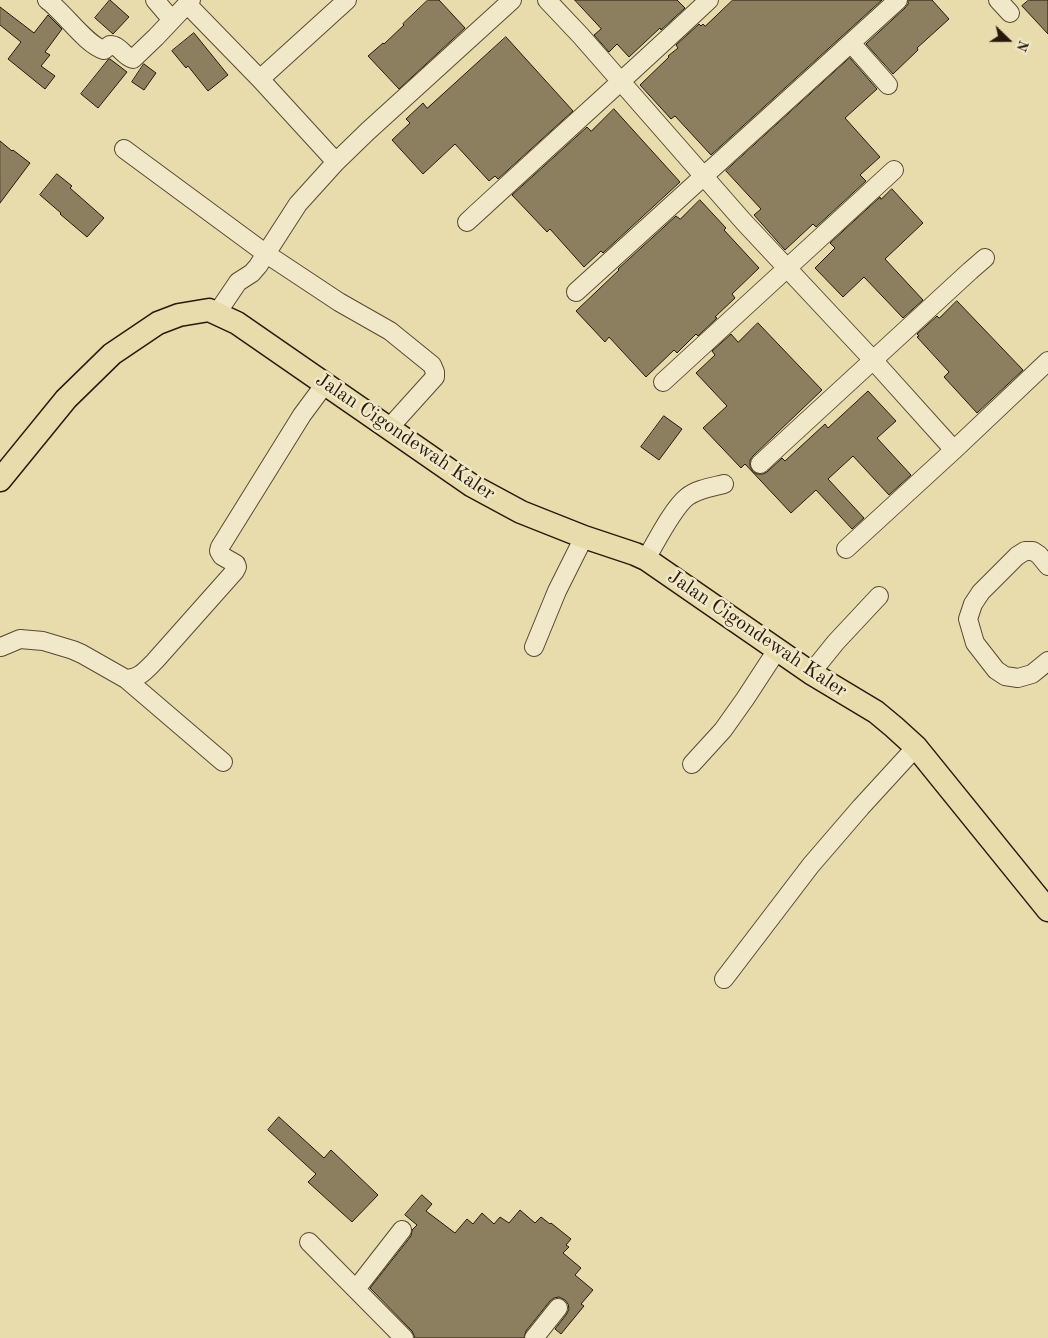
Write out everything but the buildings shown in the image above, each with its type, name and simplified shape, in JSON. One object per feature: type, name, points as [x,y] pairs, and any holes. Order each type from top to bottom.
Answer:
[{"type":"main road","name":"Jalan Cigondewah Kaler","points":[[0,480],[66,399],[112,354],[158,323],[179,315],[209,310],[237,323],[471,485],[521,512],[646,559],[811,673],[876,712],[916,748],[1048,910]]},
{"type":"street","points":[[47,0],[92,44],[104,50],[110,45],[116,46],[125,56],[133,59],[189,2],[336,162]]},
{"type":"street","points":[[155,0],[172,20]]},
{"type":"street","points":[[260,79],[347,0]]},
{"type":"street","points":[[216,313],[238,282],[252,273],[258,266],[298,204],[336,162],[512,0]]},
{"type":"street","points":[[547,0],[581,36],[743,221],[874,360],[954,450]]},
{"type":"street","points":[[467,222],[709,0]]},
{"type":"street","points":[[576,292],[898,0]]},
{"type":"street","points":[[998,0],[1010,13]]},
{"type":"street","points":[[851,43],[888,85]]},
{"type":"street","points":[[124,149],[265,253],[340,302],[390,331],[432,365],[435,377],[389,428]]},
{"type":"street","points":[[663,382],[894,170]]},
{"type":"street","points":[[760,464],[985,258]]},
{"type":"street","points":[[846,549],[1048,361]]},
{"type":"street","points":[[126,679],[134,679],[141,675],[235,571],[236,564],[222,556],[219,551],[220,547],[302,415],[325,384]]},
{"type":"street","points":[[646,559],[678,507],[687,496],[697,491],[724,484]]},
{"type":"street","points":[[534,647],[560,585],[584,537]]},
{"type":"street","points":[[1048,566],[1033,551],[1025,551],[1017,556],[981,592],[973,604],[968,619],[975,643],[996,670],[1005,676],[1018,678],[1032,674],[1048,662]]},
{"type":"street","points":[[811,673],[836,642],[879,596]]},
{"type":"street","points":[[0,650],[20,639],[43,641],[73,650],[126,679],[223,762]]},
{"type":"street","points":[[692,764],[723,730],[777,650]]},
{"type":"street","points":[[724,979],[811,865],[861,807],[916,748]]},
{"type":"street","points":[[356,1289],[402,1230]]},
{"type":"street","points":[[309,1242],[404,1338]]},
{"type":"street","points":[[534,1338],[558,1308]]}]
